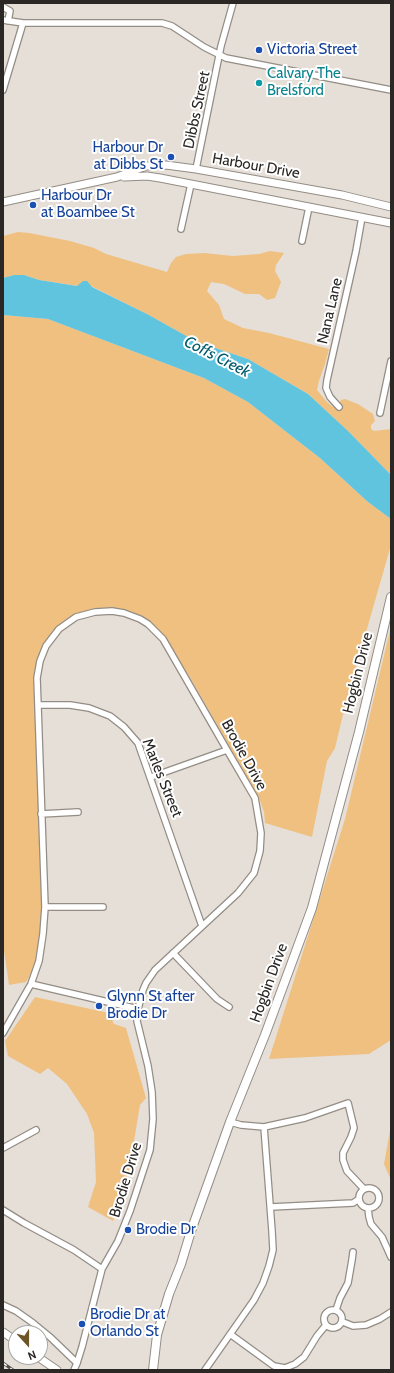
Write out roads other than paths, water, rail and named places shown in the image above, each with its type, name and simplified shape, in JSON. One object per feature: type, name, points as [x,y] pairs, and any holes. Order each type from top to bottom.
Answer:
[{"type":"main road","name":"Hogbin Drive","points":[[153,1370],[157,1335],[161,1317],[230,1122],[265,1035],[312,908],[358,732],[391,597]]},
{"type":"street","name":"Dibbs Street","points":[[196,169],[221,46],[233,3]]},
{"type":"street","points":[[3,7],[10,11],[5,20],[22,23],[162,23],[172,26],[220,56],[226,58],[391,90]]},
{"type":"street","points":[[3,90],[22,23]]},
{"type":"street","name":"Harbour Drive","points":[[3,202],[117,177],[146,166],[166,165],[342,195],[391,207]]},
{"type":"street","name":"Harbour Drive","points":[[117,177],[147,176],[391,223]]},
{"type":"street","points":[[181,229],[191,184]]},
{"type":"street","points":[[302,241],[309,206]]},
{"type":"street","name":"Nana Lane","points":[[339,406],[330,397],[326,388],[362,217]]},
{"type":"street","points":[[380,413],[391,361]]},
{"type":"street","name":"Brodie Drive","points":[[3,1033],[31,984],[41,949],[44,907],[38,705],[38,678],[40,661],[46,646],[59,628],[76,617],[95,612],[112,611],[124,613],[140,619],[148,624],[162,639],[255,798],[261,833],[260,851],[254,873],[238,894],[150,976],[143,990],[138,1009],[137,1021],[148,1066],[152,1092],[153,1119],[150,1150],[118,1242],[102,1269],[74,1370]]},
{"type":"street","name":"Marles Street","points":[[38,705],[70,705],[89,708],[110,716],[124,727],[138,743],[202,926]]},
{"type":"street","points":[[151,777],[227,750]]},
{"type":"street","points":[[41,814],[78,812]]},
{"type":"street","points":[[44,907],[103,906]]},
{"type":"street","points":[[173,953],[217,999],[229,1007]]},
{"type":"street","points":[[31,984],[138,1009]]},
{"type":"street","points":[[230,1122],[241,1125],[264,1127],[305,1118],[348,1104],[354,1128],[343,1153],[343,1160],[347,1171],[364,1189]]},
{"type":"street","points":[[205,1370],[254,1300],[263,1283],[273,1250],[264,1127]]},
{"type":"street","points":[[3,1148],[36,1130]]},
{"type":"street","points":[[271,1207],[353,1203],[359,1199],[360,1194],[364,1189],[372,1188],[378,1194],[378,1202],[374,1206],[368,1208],[362,1205],[359,1199]]},
{"type":"street","points":[[368,1208],[371,1224],[382,1237],[391,1256]]},
{"type":"street","points":[[3,1210],[74,1250],[102,1269]]},
{"type":"street","points":[[336,1310],[340,1298],[348,1283],[353,1252]]},
{"type":"street","points":[[3,1305],[16,1311],[33,1323],[77,1363]]},
{"type":"street","points":[[343,1322],[353,1326],[366,1325],[380,1319],[391,1311],[391,1306]]},
{"type":"street","points":[[330,1310],[336,1310],[341,1313],[343,1322],[337,1328],[331,1328],[326,1325],[324,1320],[326,1314],[330,1310]]},
{"type":"street","points":[[230,1334],[274,1366],[285,1368],[295,1364],[304,1357],[326,1325]]},
{"type":"street","points":[[48,1364],[57,1370]]},
{"type":"water","name":"Coffs Creek","points":[[14,275],[24,275],[39,280],[77,286],[83,281],[87,281],[92,287],[147,314],[197,342],[248,359],[308,394],[348,431],[391,475],[391,519],[368,502],[320,458],[248,402],[204,378],[48,319],[3,315],[3,278]]},
{"type":"railway","points":[[3,1363],[13,1370]]},
{"type":"place","name":"Victoria Street","points":[[259,50]]},
{"type":"place","name":"Calvary The Brelsford","points":[[259,83]]},
{"type":"place","name":"Harbour Dr at Dibbs St","points":[[171,157]]},
{"type":"place","name":"Harbour Dr at Boambee St","points":[[33,205]]},
{"type":"place","name":"Glynn St after Brodie Dr","points":[[99,1006]]},
{"type":"place","name":"Brodie Dr","points":[[128,1230]]},
{"type":"place","name":"Brodie Dr at Orlando St","points":[[82,1324]]}]
